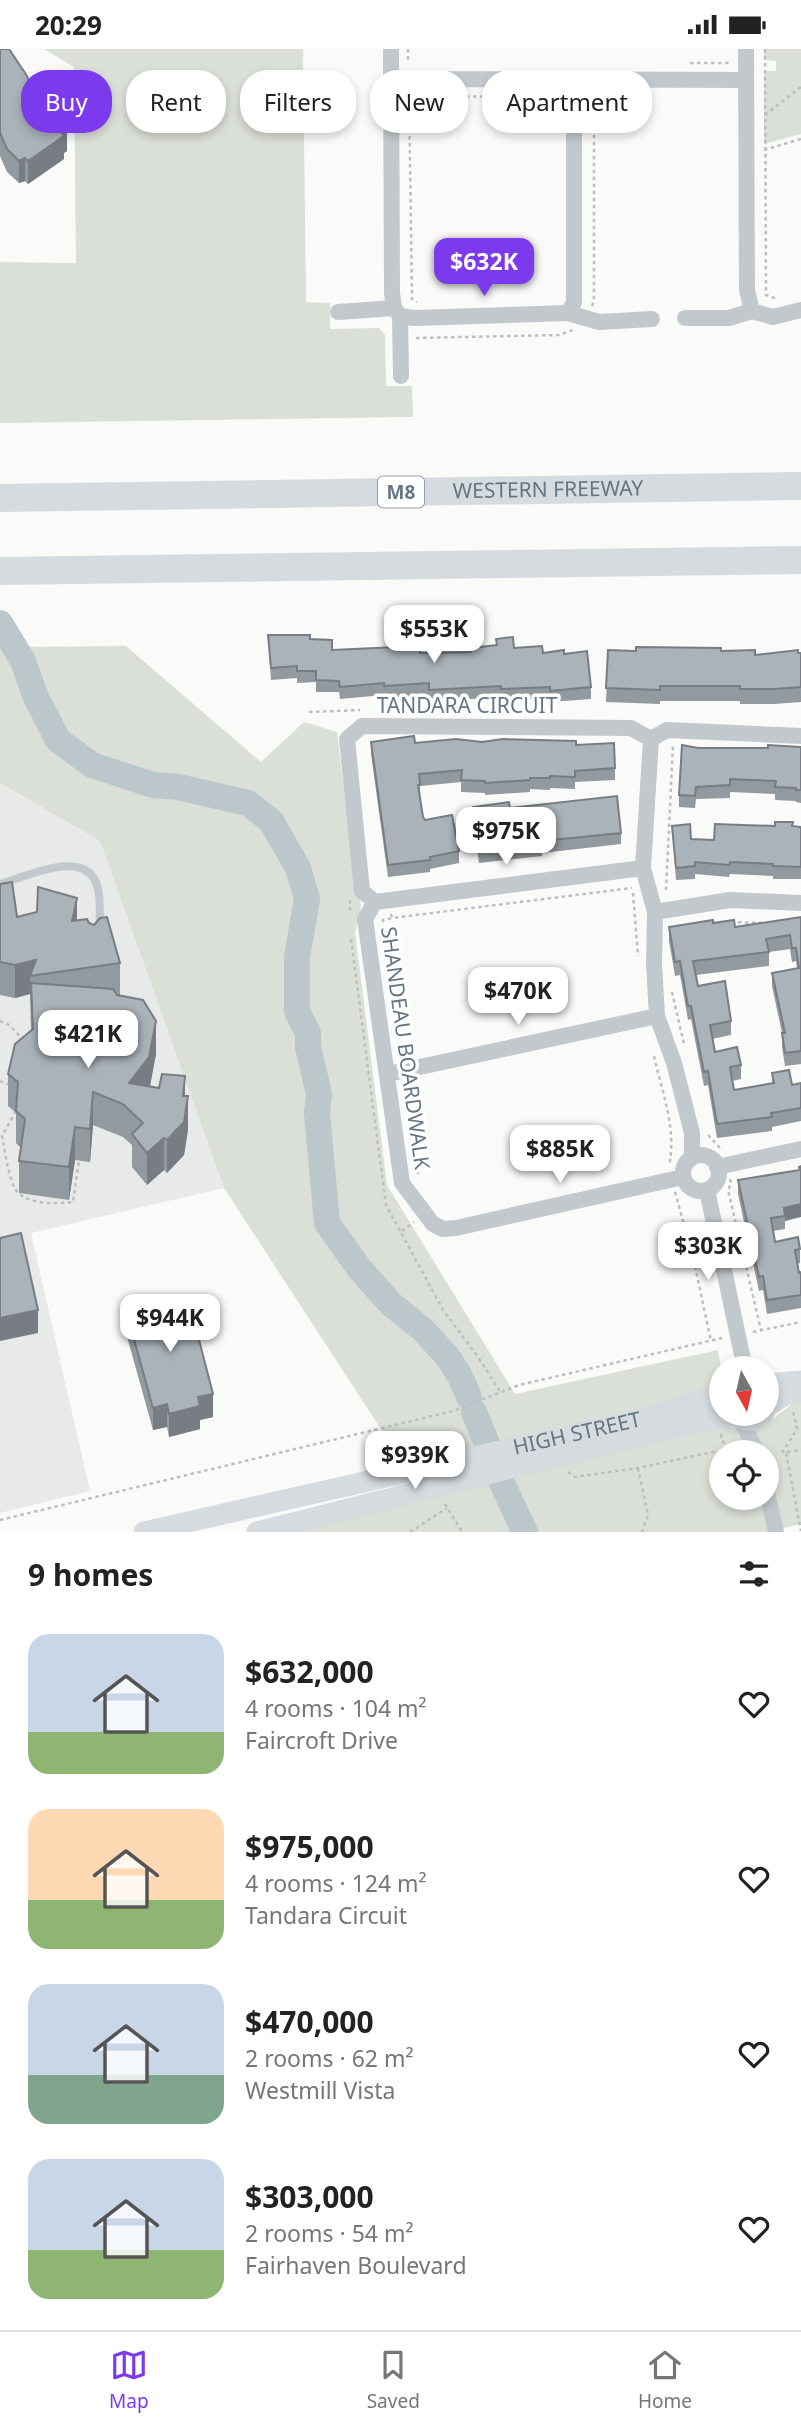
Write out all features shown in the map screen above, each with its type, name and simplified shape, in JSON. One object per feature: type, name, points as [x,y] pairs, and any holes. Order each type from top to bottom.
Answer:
[{"type":"highway","name":"WESTERN FREEWAY","points":[[0,498],[801,486]]},
{"type":"highway","points":[[0,571],[801,560]]},
{"type":"main road","name":"HIGH STREET","points":[[779,1394],[801,1381]]},
{"type":"main road","name":"HIGH STREET","points":[[779,1398],[801,1392]]},
{"type":"main road","name":"HIGH STREET","points":[[144,1532],[650,1417],[709,1397]]},
{"type":"main road","name":"HIGH STREET","points":[[257,1532],[709,1419]]},
{"type":"street","points":[[391,49],[391,70]]},
{"type":"street","points":[[746,49],[747,290],[752,311]]},
{"type":"street","points":[[652,79],[746,80]]},
{"type":"street","points":[[391,133],[392,293],[401,335],[401,376]]},
{"type":"street","points":[[574,133],[576,315]]},
{"type":"street","points":[[685,318],[729,318],[752,311],[774,317],[801,310]]},
{"type":"street","points":[[338,312],[397,312],[440,317],[576,315],[599,322],[652,319]]},
{"type":"street","name":"TANDARA CIRCUIT","points":[[374,902],[362,891],[347,739],[362,726],[631,727],[651,739]]},
{"type":"street","points":[[692,1157],[692,1133],[674,1063],[657,1016],[654,964],[661,911],[643,869],[651,739],[667,730],[801,736]]},
{"type":"street","points":[[374,902],[643,869]]},
{"type":"street","points":[[661,911],[730,900],[801,903]]},
{"type":"street","name":"SHANDEAU BOARDWALK","points":[[374,902],[365,919],[402,1182],[433,1224],[443,1229],[683,1177]]},
{"type":"street","points":[[387,1074],[657,1016]]},
{"type":"street","points":[[723,1166],[718,1179],[707,1190],[690,1188],[683,1177],[685,1164],[692,1157],[705,1156],[723,1166],[801,1149]]},
{"type":"street","points":[[707,1190],[742,1356]]},
{"type":"street","points":[[771,1510],[776,1532]]},
{"type":"lane","points":[[0,884],[44,869],[73,866],[83,869],[93,876],[98,886],[104,933],[96,941]]},
{"type":"path","points":[[408,49],[409,70]]},
{"type":"path","points":[[765,49],[766,295],[777,299]]},
{"type":"path","points":[[746,130],[801,87]]},
{"type":"path","points":[[410,133],[412,299],[420,305]]},
{"type":"path","points":[[401,335],[416,338],[559,335],[575,329],[576,315],[594,300],[594,133]]},
{"type":"path","points":[[746,155],[801,139]]},
{"type":"path","points":[[661,911],[674,731]]},
{"type":"path","points":[[722,923],[775,923]]},
{"type":"path","points":[[671,985],[686,1050]]},
{"type":"path","points":[[0,1021],[9,1025],[26,1043]]},
{"type":"path","points":[[0,1081],[12,1086]]},
{"type":"path","points":[[19,1107],[2,1136],[16,1189],[26,1198],[36,1201],[73,1202],[79,1160]]},
{"type":"path","points":[[705,1129],[719,1149],[726,1152],[723,1166],[731,1184],[728,1190],[761,1330]]},
{"type":"path","points":[[0,1520],[453,1412],[519,1385],[801,1322]]},
{"type":"path","points":[[779,1453],[801,1450]]},
{"type":"path","points":[[565,1469],[575,1477],[638,1468],[709,1453]]},
{"type":"path","points":[[786,1453],[801,1531]]},
{"type":"path","points":[[638,1468],[648,1515],[642,1532]]},
{"type":"path","points":[[410,1532],[447,1508],[462,1532]]},
{"type":"shaded area","points":[[44,49],[303,49],[303,70],[240,70],[240,133],[304,133],[306,302],[330,303],[330,329],[379,328],[385,335],[386,386],[412,386],[413,417],[0,423],[0,262],[76,263],[75,133],[112,133],[112,70],[74,70],[74,67]]},
{"type":"shaded area","points":[[764,49],[801,49],[801,134],[764,144],[764,71],[776,71],[776,61],[764,60]]},
{"type":"shaded area","points":[[126,646],[261,762],[304,722],[337,732],[355,884],[361,902],[355,932],[387,1185],[515,1394],[718,1350],[719,1356],[709,1356],[709,1426],[779,1426],[779,1414],[801,1401],[801,1524],[767,1532],[272,1532],[428,1494],[377,1423],[224,1188],[100,841],[0,783],[0,647]]},
{"type":"shaded area","points":[[0,783],[100,841],[224,1188],[31,1233],[90,1491],[0,1513]]},
{"type":"building","points":[[0,49],[9,49],[23,70],[21,133],[62,133],[64,136],[28,161],[25,158],[19,161],[7,149],[0,133]]},
{"type":"building","points":[[268,635],[310,635],[310,639],[332,640],[332,650],[397,647],[398,650],[420,648],[420,653],[471,652],[470,648],[497,645],[496,639],[513,637],[514,648],[542,646],[543,653],[564,650],[564,654],[587,651],[591,687],[550,691],[550,687],[501,689],[501,686],[429,690],[429,683],[384,686],[384,683],[340,687],[339,681],[316,680],[316,671],[297,671],[297,666],[271,668]]},
{"type":"building","points":[[636,647],[755,650],[755,655],[798,650],[798,653],[801,653],[801,687],[740,689],[740,686],[660,686],[660,690],[606,688],[608,650],[636,651]]},
{"type":"building","points":[[414,736],[415,743],[456,739],[482,742],[503,739],[576,741],[576,745],[614,743],[615,768],[575,771],[575,777],[550,776],[485,783],[461,780],[462,770],[419,774],[423,817],[425,820],[452,815],[459,851],[430,857],[430,860],[388,865],[371,742]]},
{"type":"building","points":[[682,745],[698,748],[768,748],[768,745],[801,747],[801,790],[775,787],[776,781],[730,779],[730,785],[696,787],[695,796],[679,795]]},
{"type":"building","points":[[617,796],[621,833],[541,841],[542,844],[479,851],[473,807],[509,802],[510,808]]},
{"type":"building","points":[[775,822],[793,822],[792,826],[801,827],[801,867],[695,862],[695,866],[676,868],[672,826],[690,824],[691,839],[714,840],[715,824],[775,826]]},
{"type":"building","points":[[12,882],[17,917],[37,912],[38,887],[77,898],[72,921],[87,919],[94,925],[100,918],[107,917],[120,963],[30,976],[36,960],[15,965],[0,962],[0,884]]},
{"type":"building","points":[[801,917],[801,1051],[785,1053],[782,1033],[785,1033],[772,973],[799,968],[796,948],[792,948],[790,935],[766,939],[769,952],[693,961],[698,986],[725,981],[731,1021],[710,1025],[715,1052],[737,1047],[741,1065],[730,1067],[734,1090],[774,1083],[772,1073],[789,1070],[792,1085],[801,1083],[801,1108],[771,1113],[772,1117],[717,1124],[708,1071],[704,1072],[691,1006],[688,1006],[680,961],[675,962],[669,927],[713,920],[713,923],[734,920],[735,927]]},
{"type":"building","points":[[31,983],[113,989],[117,995],[143,1000],[156,1021],[149,1057],[129,1083],[159,1088],[162,1074],[185,1076],[183,1096],[188,1096],[184,1122],[167,1140],[164,1138],[147,1153],[132,1134],[143,1123],[123,1104],[93,1092],[90,1129],[75,1127],[69,1167],[19,1161],[25,1119],[16,1111],[18,1082],[8,1074],[15,1044],[33,1029]]},
{"type":"building","points":[[801,1166],[801,1204],[784,1208],[785,1216],[771,1218],[775,1242],[798,1237],[800,1249],[795,1250],[799,1273],[801,1272],[801,1295],[767,1300],[763,1276],[759,1277],[738,1180],[800,1170]]},
{"type":"building","points":[[21,1233],[38,1310],[0,1318],[0,1238]]},
{"type":"building","points":[[188,1297],[213,1394],[198,1397],[200,1406],[169,1414],[167,1404],[153,1408],[126,1310]]},
{"type":"waterway","points":[[0,623],[23,661],[35,695],[58,740],[92,765],[153,785],[178,787],[248,803],[271,821],[298,868],[307,899],[297,957],[297,1011],[308,1033],[308,1047],[319,1094],[317,1113],[327,1223],[359,1268],[391,1304],[422,1329],[447,1356],[469,1397]]},
{"type":"waterway","points":[[474,1412],[487,1444]]},
{"type":"waterway","points":[[501,1481],[525,1532]]}]
